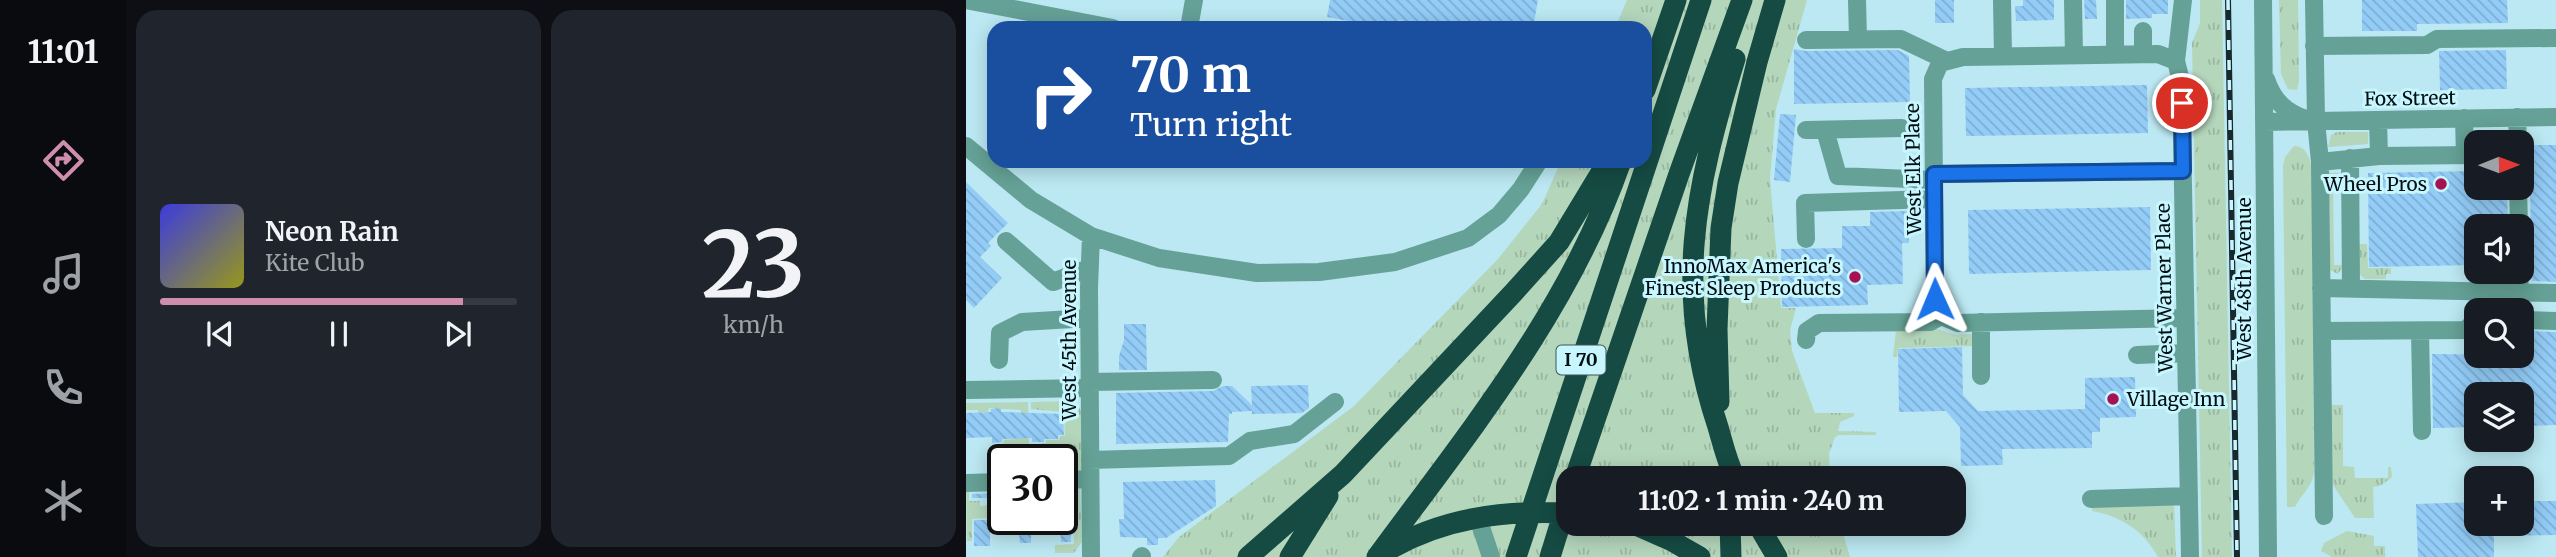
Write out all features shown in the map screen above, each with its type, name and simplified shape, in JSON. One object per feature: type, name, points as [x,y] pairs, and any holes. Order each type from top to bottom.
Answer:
[{"type":"highway","points":[[1652,69],[1676,0]]},
{"type":"highway","name":"I 70","points":[[1652,145],[1701,0]]},
{"type":"highway","name":"I 70","points":[[1579,466],[1742,0]]},
{"type":"highway","points":[[1731,466],[1709,401],[1695,333],[1692,272],[1694,228],[1701,182],[1753,0]]},
{"type":"highway","points":[[1720,466],[1717,329],[1721,228],[1728,183],[1750,89],[1775,0]]},
{"type":"highway","points":[[1248,557],[1343,474],[1469,341],[1559,242],[1604,168]]},
{"type":"highway","points":[[1377,557],[1457,449],[1545,319],[1588,245],[1618,168]]},
{"type":"highway","name":"I 70","points":[[1516,557],[1644,168]]},
{"type":"highway","points":[[1719,388],[1725,466]]},
{"type":"highway","points":[[1290,557],[1343,474]]},
{"type":"highway","points":[[1377,557],[1434,528],[1478,517],[1502,513],[1556,513]]},
{"type":"highway","points":[[1550,557],[1557,536]]},
{"type":"highway","points":[[1661,536],[1700,557]]},
{"type":"highway","points":[[1720,557],[1721,536]]},
{"type":"highway","points":[[1730,536],[1731,557]]},
{"type":"highway","points":[[1764,536],[1777,557]]},
{"type":"street","points":[[1190,21],[1194,0]]},
{"type":"street","points":[[1857,0],[1858,39]]},
{"type":"street","points":[[2002,0],[2003,56]]},
{"type":"street","points":[[2073,0],[2074,55]]},
{"type":"street","points":[[2115,0],[2115,54]]},
{"type":"street","name":"West Warner Place","points":[[2183,0],[2176,61],[2181,81],[2190,557]]},
{"type":"street","name":"West 48th Avenue","points":[[2263,0],[2268,557]]},
{"type":"street","points":[[2314,0],[2316,121],[2320,162],[2324,516]]},
{"type":"street","points":[[966,1],[1075,21]]},
{"type":"street","points":[[2143,31],[2143,54]]},
{"type":"street","points":[[2314,46],[2427,45],[2437,39],[2556,38]]},
{"type":"street","points":[[1806,40],[1901,39],[1942,62],[1963,57],[2115,54],[2164,55],[2176,61]]},
{"type":"street","name":"West Elk Place","points":[[1941,316],[1935,305],[1933,79],[1942,62]]},
{"type":"street","points":[[2263,69],[2279,104],[2295,115],[2316,121]]},
{"type":"street","points":[[2517,117],[2518,130]]},
{"type":"street","name":"Fox Street","points":[[2264,122],[2556,117]]},
{"type":"street","points":[[2464,118],[2466,130]]},
{"type":"street","points":[[2378,120],[2379,156]]},
{"type":"street","points":[[1806,130],[1902,128]]},
{"type":"street","points":[[1825,130],[1838,176],[1934,177],[2183,171]]},
{"type":"street","name":"West 45th Avenue","points":[[966,146],[987,163]]},
{"type":"street","points":[[2320,162],[2379,156],[2464,155]]},
{"type":"street","points":[[2350,158],[2351,288]]},
{"type":"street","name":"West 45th Avenue","points":[[992,168],[1031,200],[1091,236],[1091,557]]},
{"type":"street","points":[[1091,236],[1159,258],[1258,273],[1319,272],[1395,262],[1468,238],[1499,215],[1534,168]]},
{"type":"street","points":[[1806,239],[1805,203],[1934,199]]},
{"type":"street","points":[[1006,241],[1053,282],[1089,268]]},
{"type":"street","points":[[2520,284],[2520,294]]},
{"type":"street","points":[[2321,288],[2556,293]]},
{"type":"street","points":[[1806,340],[1807,331],[1819,323],[1930,322],[1941,316],[1951,322],[2185,318]]},
{"type":"street","points":[[999,359],[1000,333],[1022,322],[1089,318]]},
{"type":"street","points":[[2534,320],[2556,321]]},
{"type":"street","points":[[1981,322],[1981,376]]},
{"type":"street","points":[[2322,331],[2464,330]]},
{"type":"street","points":[[2420,331],[2422,431]]},
{"type":"street","points":[[2137,355],[2186,353]]},
{"type":"street","points":[[966,390],[1213,380]]},
{"type":"street","points":[[1090,460],[1229,456],[1250,441],[1294,434],[1335,402]]},
{"type":"street","points":[[1078,479],[1090,479]]},
{"type":"street","points":[[966,483],[987,482]]},
{"type":"street","points":[[2091,499],[2189,496]]},
{"type":"street","points":[[1478,517],[1491,557]]},
{"type":"green space","points":[[1627,0],[1807,0],[1776,109],[1770,178],[1781,308],[1796,308],[1790,330],[1792,351],[1815,413],[1854,413],[1854,416],[1840,422],[1838,431],[1876,432],[1876,435],[1835,437],[1829,454],[1830,466],[1556,466],[1556,536],[1844,536],[1850,557],[1163,557],[1179,537],[1354,406],[1498,259],[1542,204],[1558,168],[1652,168],[1652,21],[1618,21]]},
{"type":"green space","points":[[2200,0],[2222,0],[2232,557],[2202,557],[2192,43],[2200,23]]},
{"type":"green space","points":[[2279,0],[2298,0],[2297,90],[2288,89],[2281,74]]},
{"type":"green space","points":[[2337,132],[2368,132],[2368,144],[2328,147],[2331,135]]},
{"type":"green space","points":[[2294,146],[2305,151],[2312,170],[2314,473],[2311,483],[2295,507],[2287,507],[2283,166],[2285,157]]},
{"type":"green space","points":[[2329,173],[2338,173],[2344,179],[2343,184],[2333,184],[2334,265],[2344,265],[2338,274],[2330,270]]},
{"type":"green space","points":[[2357,244],[2367,244],[2368,268],[2391,268],[2391,274],[2386,274],[2386,279],[2365,279],[2358,273]]},
{"type":"green space","points":[[1937,329],[1957,335],[1972,334],[1973,346],[1898,348],[1897,357],[1893,357],[1896,330]]},
{"type":"green space","points":[[1076,401],[1082,413],[1083,476],[1078,476],[1078,444],[1042,444],[1046,443],[1046,440],[1059,440],[1060,436],[1065,436],[1064,412],[1031,409],[1031,402]]},
{"type":"green space","points":[[1028,402],[1029,444],[1003,444],[1004,440],[1017,439],[1017,432],[1021,431],[1021,410],[989,408],[988,412],[978,412],[966,410],[966,403]]},
{"type":"green space","points":[[2330,405],[2343,405],[2343,466],[2354,467],[2355,478],[2388,478],[2388,467],[2391,467],[2392,477],[2380,486],[2373,487],[2374,518],[2355,518],[2331,482]]},
{"type":"green space","points":[[1078,484],[1082,542],[1074,553],[1055,553],[1055,545],[1074,544],[1074,535],[1078,535]]},
{"type":"green space","points":[[966,488],[969,488],[969,501],[980,501],[980,506],[987,505],[987,518],[972,519],[972,541],[967,541]]},
{"type":"green space","points":[[2174,503],[2176,557],[2158,557],[2146,540],[2131,526],[2092,511],[2092,504]]},
{"type":"green space","points":[[2347,531],[2374,536],[2374,546],[2385,546],[2385,557],[2332,557],[2321,551],[2324,543]]},
{"type":"building","points":[[1330,0],[1538,0],[1534,21],[1349,21],[1327,17]]},
{"type":"building","points":[[1935,0],[1954,0],[1954,23],[1935,23]]},
{"type":"building","points":[[2023,0],[2054,0],[2054,20],[2016,21],[2015,6],[2023,6]]},
{"type":"building","points":[[2084,0],[2096,0],[2097,19],[2085,19]]},
{"type":"building","points":[[2126,0],[2168,0],[2168,14],[2126,19]]},
{"type":"building","points":[[2362,0],[2507,0],[2508,23],[2417,24],[2417,31],[2362,31]]},
{"type":"building","points":[[1794,49],[1898,50],[1909,56],[1910,102],[1794,104]]},
{"type":"building","points":[[2506,50],[2507,89],[2440,90],[2439,51]]},
{"type":"building","points":[[2147,85],[2148,133],[1966,136],[1965,88]]},
{"type":"building","points":[[1780,114],[1796,115],[1790,182],[1774,180]]},
{"type":"building","points":[[2534,145],[2556,145],[2556,282],[2534,281],[2534,214],[2531,214],[2530,200],[2534,200]]},
{"type":"building","points":[[2464,171],[2464,200],[2507,200],[2508,214],[2464,214],[2464,265],[2369,267],[2368,173]]},
{"type":"building","points":[[966,182],[1008,223],[988,243],[991,246],[980,257],[1002,278],[974,308],[966,300]]},
{"type":"building","points":[[2150,207],[2151,270],[1969,274],[1968,210]]},
{"type":"building","points":[[1908,211],[1909,243],[1902,243],[1903,284],[1867,285],[1868,305],[1782,307],[1781,249],[1842,248],[1842,226],[1870,226],[1870,212]]},
{"type":"building","points":[[1124,324],[1146,324],[1147,370],[1119,370]]},
{"type":"building","points":[[2534,331],[2556,332],[2556,425],[2534,426],[2534,382],[2464,382],[2464,427],[2433,428],[2432,354],[2464,354],[2464,368],[2534,368]]},
{"type":"building","points":[[1962,347],[1963,395],[1978,411],[2085,409],[2085,378],[2135,377],[2136,417],[2100,418],[2100,432],[2092,432],[2092,448],[2002,449],[2003,465],[1961,466],[1960,427],[1946,411],[1899,412],[1898,349]]},
{"type":"building","points":[[1308,385],[1309,408],[1302,413],[1252,414],[1252,411],[1229,414],[1228,442],[1116,444],[1116,393],[1213,391],[1223,386],[1232,386],[1252,405],[1251,386]]},
{"type":"building","points":[[1001,408],[1001,412],[1063,414],[1064,435],[1058,435],[1058,439],[1044,439],[1044,442],[1032,442],[1032,438],[1002,439],[1002,442],[992,443],[992,437],[966,438],[966,413],[991,412],[991,409]]},
{"type":"building","points":[[1215,480],[1216,506],[1166,538],[1158,538],[1158,545],[1147,545],[1147,538],[1120,537],[1119,519],[1124,519],[1123,482]]},
{"type":"building","points":[[987,493],[987,498],[972,498],[972,494]]},
{"type":"building","points":[[2534,501],[2556,501],[2556,535],[2534,535]]},
{"type":"building","points":[[2464,502],[2464,536],[2494,536],[2494,557],[2418,557],[2416,504]]},
{"type":"building","points":[[974,520],[987,520],[990,546],[974,546]]},
{"type":"building","points":[[1019,535],[1031,535],[1031,543],[1020,543]]},
{"type":"building","points":[[1061,535],[1071,535],[1071,542],[1061,542]]},
{"type":"railway","points":[[2228,0],[2237,557]]},
{"type":"place","name":"Wheel Pros","points":[[2441,184]]},
{"type":"place","name":"InnoMax America's Finest Sleep Products","points":[[1855,277]]},
{"type":"place","name":"Village Inn","points":[[2113,399]]},
{"type":"route","points":[[1935,299],[1934,174],[2183,171],[2182,103]]}]
